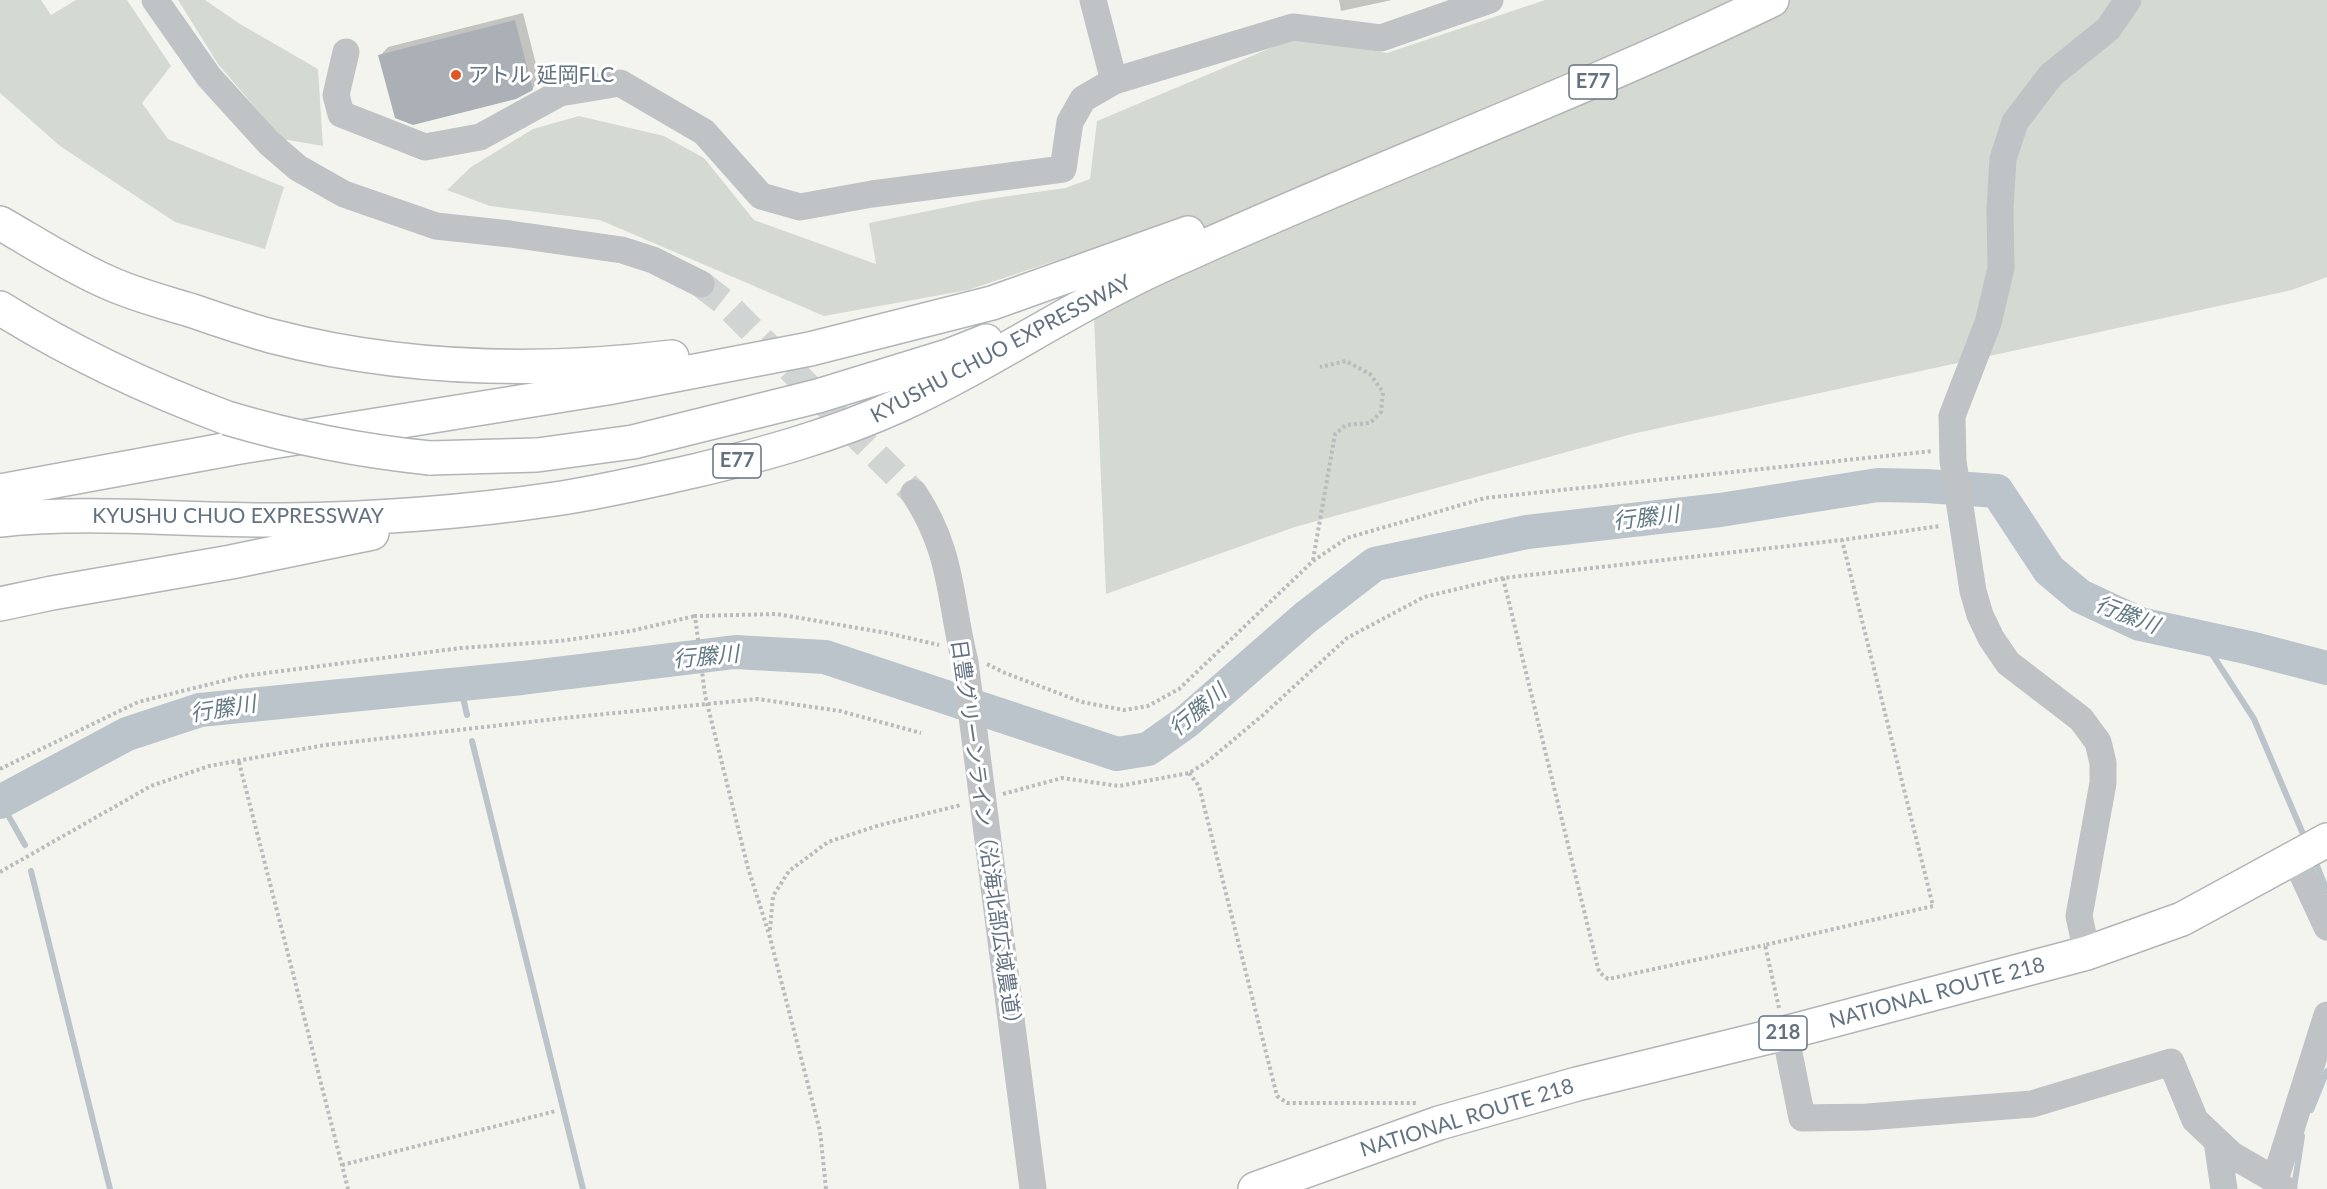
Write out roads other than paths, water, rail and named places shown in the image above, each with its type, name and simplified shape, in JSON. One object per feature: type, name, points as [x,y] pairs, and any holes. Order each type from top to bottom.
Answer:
[{"type":"highway","name":"KYUSHU CHUO EXPRESSWAY","points":[[0,520],[103,517],[280,520],[403,515],[556,499],[662,478],[820,437],[862,421],[938,386],[1124,284],[1289,208],[1632,66],[1772,0]]},
{"type":"highway","name":"KYUSHU CHUO EXPRESSWAY","points":[[0,491],[240,447],[725,367],[934,319],[1038,288],[1098,264],[1411,157]]},
{"type":"highway","points":[[0,210],[105,276],[176,306]]},
{"type":"highway","points":[[0,223],[104,282],[140,296],[271,336],[365,355],[449,364],[578,364],[660,358],[738,348],[817,335],[904,316],[1098,264]]},
{"type":"highway","points":[[0,308],[95,363],[162,394],[227,418],[276,433],[326,444],[430,458],[537,455],[584,450],[633,442],[753,414],[948,356],[1124,284]]},
{"type":"highway","points":[[0,604],[231,562],[440,519],[556,499]]},
{"type":"highway","name":"NATIONAL ROUTE 218","points":[[1255,1189],[1439,1123],[1577,1084],[1785,1033],[2087,953],[2182,919],[2312,848]]},
{"type":"street","points":[[155,0],[209,77],[269,143],[298,168],[344,194],[436,226],[622,250],[653,260],[701,284]]},
{"type":"street","points":[[1093,0],[1114,81]]},
{"type":"street","points":[[346,52],[336,95],[341,114],[425,147],[480,137],[560,93],[620,83],[704,132],[761,196],[800,207],[872,194],[1064,169],[1070,122],[1083,99],[1114,81],[1293,27],[1381,38],[1490,0]]},
{"type":"street","points":[[2087,953],[2079,916],[2103,783],[2103,763],[2098,742],[2081,719],[2008,663],[1991,638],[1980,615],[1973,591],[1962,520],[1953,456],[1952,416],[1988,323],[2001,268],[2000,209],[2003,159],[2015,122],[2051,75],[2108,29],[2127,0]]},
{"type":"street","name":"日豊グリーンライン（沿海北部広域農道）","points":[[914,493],[928,515],[943,549],[949,570],[976,752],[1033,1189]]},
{"type":"street","points":[[2312,848],[2327,927]]},
{"type":"street","points":[[1785,1033],[1802,1119],[1867,1117],[2032,1104],[2170,1062],[2195,1120],[2232,1155],[2280,1186],[2327,1015]]},
{"type":"street","points":[[2217,1141],[2224,1189]]},
{"type":"waterway","name":"行縢川","points":[[0,802],[127,734],[200,710],[522,678],[735,652],[825,657],[1117,754],[1148,749],[1186,722],[1305,618],[1375,564],[1527,532],[1720,510],[1878,485],[1997,491],[2049,570],[2080,596],[2140,624],[2250,648],[2327,668]]},
{"type":"waterway","points":[[2201,637],[2254,719],[2306,841]]},
{"type":"waterway","points":[[460,684],[467,715]]},
{"type":"waterway","points":[[472,741],[583,1189]]},
{"type":"waterway","points":[[0,801],[25,845]]},
{"type":"waterway","points":[[2314,858],[2327,891]]},
{"type":"waterway","points":[[31,871],[110,1189]]},
{"type":"waterway","points":[[2311,1110],[2327,1071]]},
{"type":"waterway","points":[[2294,1188],[2302,1136]]},
{"type":"tunnel","points":[[701,284],[724,302],[914,493]]},
{"type":"place","name":"アトル 延岡FLC","points":[[456,75]]}]
